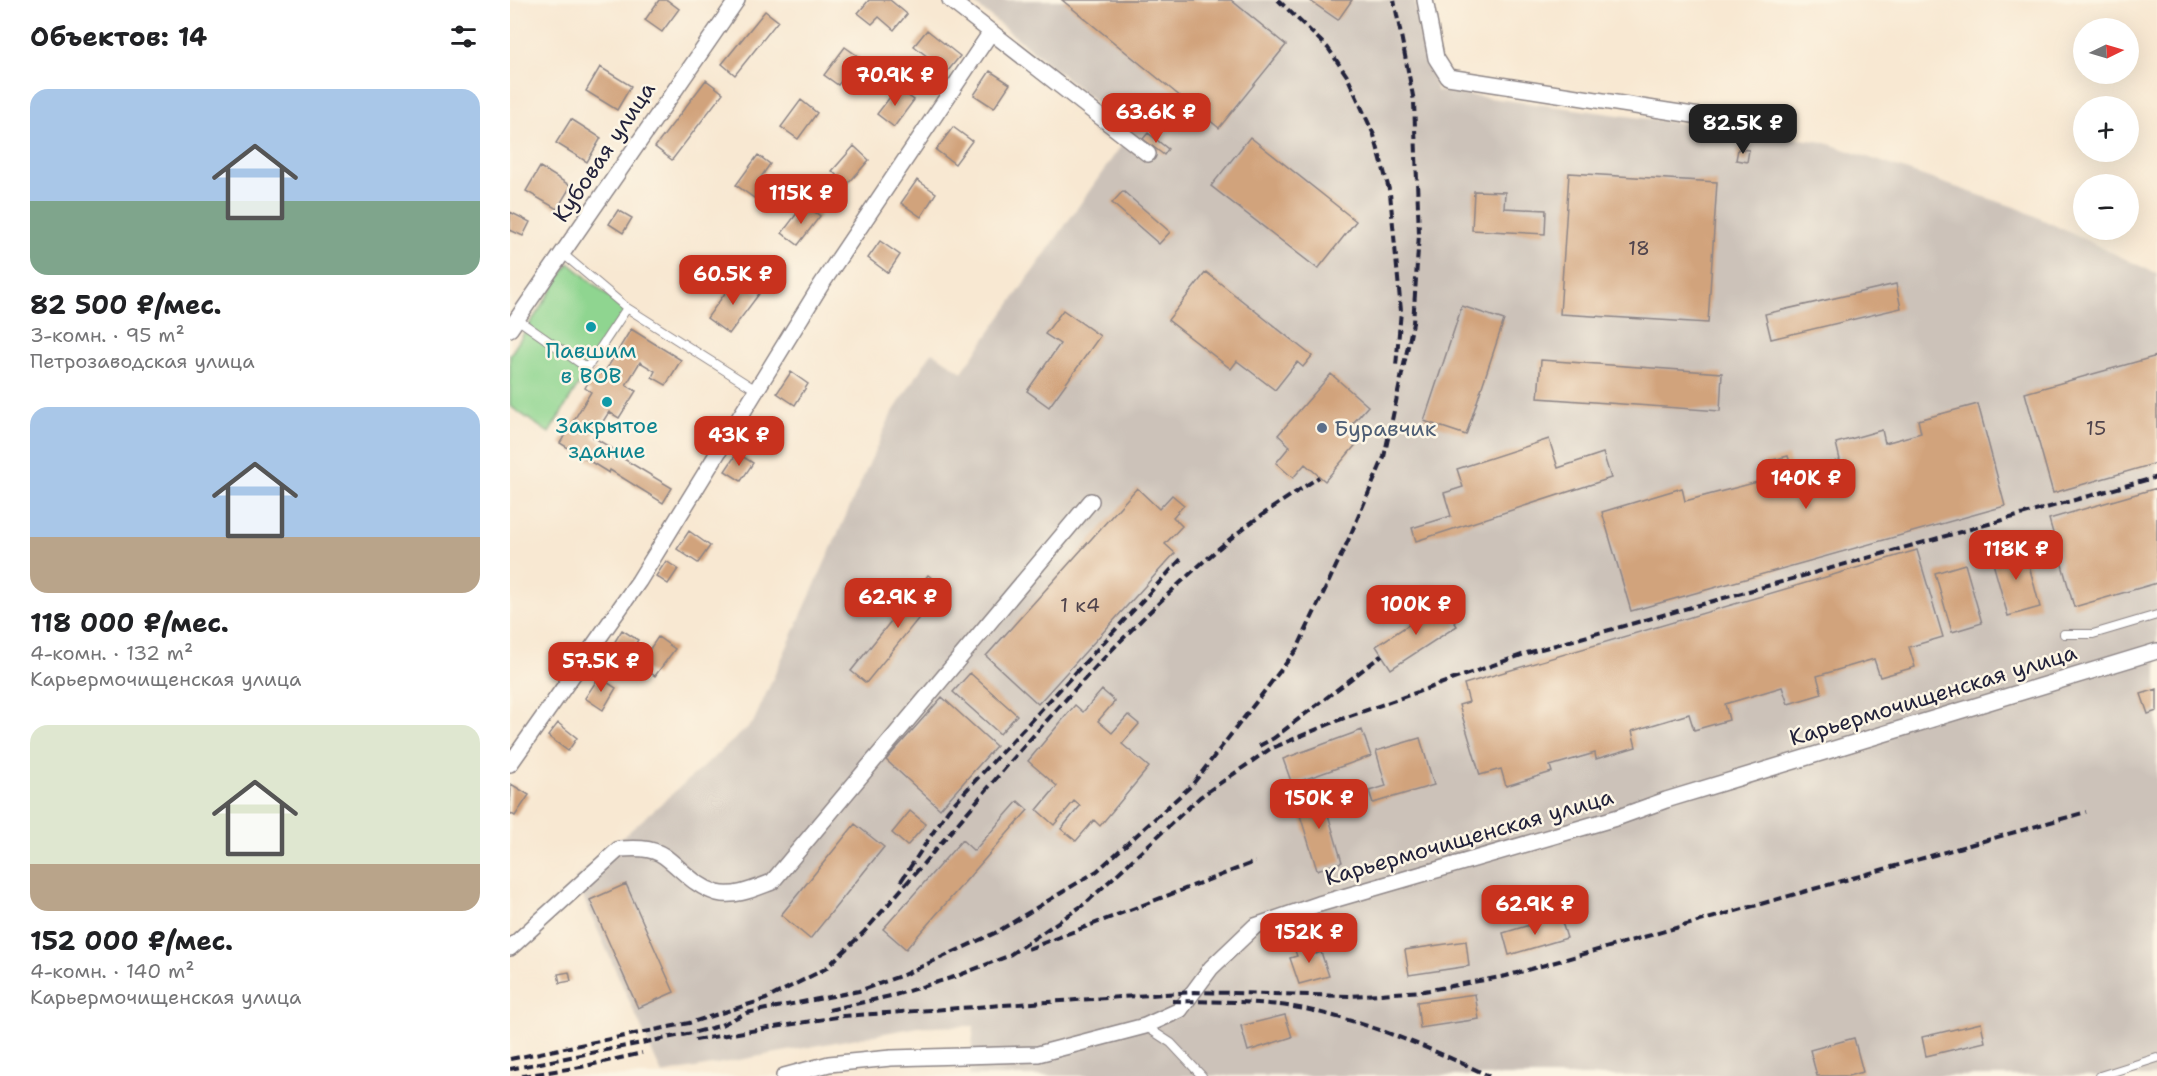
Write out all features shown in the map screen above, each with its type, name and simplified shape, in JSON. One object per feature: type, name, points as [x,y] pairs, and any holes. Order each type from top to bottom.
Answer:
[{"type":"street","name":"Кубовая улица","points":[[514,324],[737,0]]},
{"type":"street","points":[[950,0],[1148,154]]},
{"type":"street","points":[[1425,0],[1436,58],[1448,77],[1751,124]]},
{"type":"street","points":[[510,764],[639,581],[821,285],[991,32]]},
{"type":"street","points":[[510,948],[619,849],[637,847],[663,855],[688,879],[719,894],[744,892],[772,882],[1091,501]]},
{"type":"street","name":"Карьермочищенская улица","points":[[784,1076],[829,1064],[891,1059],[1038,1054],[1145,1026],[1180,1011],[1211,968],[1255,926],[1319,904],[1619,817],[1666,800],[2157,651]]},
{"type":"lane","points":[[562,253],[627,308],[756,390]]},
{"type":"lane","points":[[514,324],[587,368],[627,308]]},
{"type":"lane","points":[[2064,634],[2093,634],[2157,615]]},
{"type":"lane","points":[[1145,1026],[1171,1043],[1202,1076]]},
{"type":"lane","points":[[2100,1076],[2157,1058]]},
{"type":"shaded area","points":[[970,0],[1415,0],[1419,30],[1437,91],[1823,142],[2020,209],[2073,234],[2073,240],[2085,240],[2157,274],[2157,1076],[969,1076],[974,1026],[918,1027],[662,1074],[575,879],[753,723],[891,415],[932,352],[962,372],[1123,143],[1129,129]]},
{"type":"green space","points":[[569,263],[628,313],[585,374],[549,433],[510,406],[510,355]]},
{"type":"building","points":[[659,0],[667,0],[679,9],[662,32],[645,20]]},
{"type":"building","points":[[869,0],[890,0],[907,14],[894,30],[879,17],[872,24],[858,13]]},
{"type":"building","points":[[1062,0],[1231,0],[1286,45],[1219,128]]},
{"type":"building","points":[[1309,0],[1352,0],[1338,20]]},
{"type":"building","points":[[765,11],[778,21],[735,75],[722,64]]},
{"type":"building","points":[[927,30],[960,56],[947,72],[914,46]]},
{"type":"building","points":[[845,47],[859,57],[838,85],[824,75]]},
{"type":"building","points":[[600,67],[631,86],[617,110],[586,91]]},
{"type":"building","points":[[990,71],[1010,84],[994,108],[974,95]]},
{"type":"building","points":[[706,80],[723,93],[672,160],[655,147]]},
{"type":"building","points":[[897,88],[914,100],[894,127],[877,114]]},
{"type":"building","points":[[801,100],[817,113],[798,139],[781,127]]},
{"type":"building","points":[[571,119],[601,138],[587,162],[556,143]]},
{"type":"building","points":[[953,127],[972,141],[955,164],[936,150]]},
{"type":"building","points":[[1148,133],[1168,149],[1164,155],[1143,139]]},
{"type":"building","points":[[1250,137],[1356,221],[1318,269],[1211,186]]},
{"type":"building","points":[[854,146],[869,160],[847,185],[832,171]]},
{"type":"building","points":[[1738,149],[1749,150],[1747,162],[1736,160]]},
{"type":"building","points":[[758,155],[770,164],[759,180],[765,184],[754,198],[736,185]]},
{"type":"building","points":[[540,167],[571,186],[557,209],[526,191]]},
{"type":"building","points":[[1569,173],[1717,182],[1708,323],[1560,314]]},
{"type":"building","points":[[917,180],[936,193],[921,217],[901,203]]},
{"type":"building","points":[[1123,191],[1170,232],[1159,244],[1112,203]]},
{"type":"building","points":[[1474,191],[1505,192],[1504,208],[1546,210],[1545,234],[1472,230]]},
{"type":"building","points":[[804,204],[820,216],[798,245],[782,233]]},
{"type":"building","points":[[618,210],[632,218],[623,233],[609,224]]},
{"type":"building","points":[[510,212],[530,222],[523,236],[510,230]]},
{"type":"building","points":[[880,241],[900,255],[888,273],[868,258]]},
{"type":"building","points":[[1206,272],[1312,356],[1303,367],[1297,362],[1275,390],[1237,361],[1231,369],[1168,320]]},
{"type":"building","points":[[736,278],[759,294],[729,334],[707,318]]},
{"type":"building","points":[[1896,284],[1901,308],[1771,339],[1765,314]]},
{"type":"building","points":[[1462,306],[1504,320],[1466,435],[1424,421]]},
{"type":"building","points":[[1063,310],[1100,336],[1049,407],[1027,391],[1060,344],[1045,334]]},
{"type":"building","name":"Закрытое здание","points":[[631,329],[681,360],[666,385],[652,377],[655,371],[640,362],[626,385],[636,391],[619,418],[609,412],[593,437],[621,454],[619,456],[672,488],[663,503],[610,470],[609,473],[560,443],[591,392],[585,388],[595,370],[603,375]]},
{"type":"building","points":[[2157,356],[2157,463],[2053,493],[2025,393]]},
{"type":"building","points":[[1541,360],[1722,373],[1720,411],[1538,398]]},
{"type":"building","points":[[791,372],[808,384],[795,405],[777,393]]},
{"type":"building","points":[[1331,374],[1368,406],[1347,430],[1359,441],[1325,481],[1305,464],[1293,478],[1276,463],[1290,446],[1278,435]]},
{"type":"building","points":[[1978,404],[2005,506],[1631,611],[1602,512],[1682,488],[1685,501],[1769,479],[1764,462],[1788,456],[1793,473],[1840,460],[1836,443],[1882,430],[1885,443],[1921,433],[1918,420]]},
{"type":"building","points":[[1549,439],[1558,468],[1603,453],[1611,478],[1416,541],[1412,528],[1451,516],[1444,493],[1463,487],[1457,469]]},
{"type":"building","points":[[737,453],[753,463],[741,481],[725,471]]},
{"type":"building","points":[[1137,488],[1159,509],[1172,495],[1184,505],[1173,517],[1182,526],[1165,544],[1175,553],[1038,704],[986,656]]},
{"type":"building","points":[[2157,488],[2157,583],[2074,607],[2049,519]]},
{"type":"building","points":[[689,531],[710,546],[698,563],[677,549]]},
{"type":"building","points":[[2024,547],[2040,607],[2008,616],[1991,556]]},
{"type":"building","points":[[1917,550],[1943,637],[1909,647],[1915,667],[1880,677],[1874,659],[1817,676],[1822,694],[1788,704],[1782,687],[1725,704],[1729,720],[1694,730],[1689,714],[1632,731],[1636,747],[1596,759],[1595,753],[1550,766],[1552,772],[1506,786],[1501,769],[1480,775],[1459,705],[1469,702],[1464,684]]},
{"type":"building","points":[[666,561],[678,569],[668,584],[656,576]]},
{"type":"building","points":[[1965,564],[1982,623],[1952,632],[1935,573]]},
{"type":"building","points":[[928,575],[944,587],[866,683],[851,671]]},
{"type":"building","points":[[1442,603],[1457,626],[1391,669],[1376,646]]},
{"type":"building","points":[[622,630],[638,640],[629,653],[614,643]]},
{"type":"building","points":[[658,637],[675,649],[655,676],[639,665]]},
{"type":"building","points":[[970,673],[1017,715],[1000,734],[953,692]]},
{"type":"building","points":[[599,677],[616,688],[603,710],[585,698]]},
{"type":"building","points":[[2157,689],[2157,711],[2148,714],[2141,694]]},
{"type":"building","points":[[1102,690],[1115,701],[1098,721],[1112,733],[1128,715],[1139,724],[1122,744],[1149,767],[1100,826],[1094,820],[1076,841],[1061,829],[1080,806],[1074,801],[1054,825],[1037,810],[1057,786],[1028,761],[1075,705],[1083,712]]},
{"type":"building","points":[[942,697],[996,746],[940,809],[886,760]]},
{"type":"building","points":[[558,723],[577,738],[568,751],[548,736]]},
{"type":"building","points":[[1362,730],[1371,756],[1292,784],[1283,759]]},
{"type":"building","points":[[1420,738],[1434,785],[1373,803],[1369,791],[1386,786],[1376,751]]},
{"type":"building","points":[[511,784],[529,795],[515,816],[510,813]]},
{"type":"building","points":[[1321,791],[1342,862],[1317,870],[1295,799]]},
{"type":"building","points":[[1018,801],[1028,810],[906,949],[883,929],[962,840],[974,851]]},
{"type":"building","points":[[910,811],[926,824],[907,846],[892,833]]},
{"type":"building","points":[[855,824],[884,847],[810,939],[781,915]]},
{"type":"building","points":[[626,884],[674,992],[638,1008],[590,900]]},
{"type":"building","points":[[1560,916],[1567,938],[1509,955],[1503,933]]},
{"type":"building","points":[[1466,941],[1469,966],[1409,975],[1405,950]]},
{"type":"building","points":[[1312,942],[1316,954],[1321,952],[1329,976],[1299,984],[1290,958],[1297,956],[1294,948]]},
{"type":"building","points":[[569,972],[571,981],[560,983],[558,974]]},
{"type":"building","points":[[1475,994],[1479,1019],[1420,1028],[1417,1002]]},
{"type":"building","points":[[1285,1015],[1292,1037],[1248,1051],[1241,1026]]},
{"type":"building","points":[[1981,1023],[1985,1042],[1926,1056],[1922,1037]]},
{"type":"building","points":[[1854,1038],[1863,1072],[1848,1076],[1817,1076],[1810,1050]]},
{"type":"railway","points":[[1278,0],[1328,48],[1347,76],[1374,135],[1390,193],[1401,311],[1396,366]]},
{"type":"railway","points":[[510,1069],[692,1033],[719,1026],[746,1013],[859,991],[903,975],[995,933],[1097,871],[1192,785],[1297,649],[1384,457],[1413,323],[1419,234],[1414,101],[1394,0]]},
{"type":"railway","points":[[510,1059],[689,1023],[766,999],[825,969],[864,932],[1040,729],[1131,630],[1179,583],[1230,539],[1319,477]]},
{"type":"railway","points":[[829,1010],[895,995],[957,976],[1008,956],[1086,903],[1200,797],[1270,749],[1339,720],[1527,653],[2157,477]]},
{"type":"railway","points":[[901,881],[948,810],[1181,559]]},
{"type":"railway","points":[[1259,746],[1274,738],[1382,655]]},
{"type":"railway","points":[[695,1040],[843,1016],[1194,992],[1350,996],[1424,991],[1506,976],[2086,812]]},
{"type":"railway","points":[[1028,949],[1255,862]]},
{"type":"railway","points":[[1172,1001],[1282,1005],[1318,1012],[1405,1039],[1489,1076]]},
{"type":"railway","points":[[522,1076],[581,1067],[642,1053]]},
{"type":"place","name":"Павшим в ВОВ","points":[[591,327]]},
{"type":"place","name":"Закрытое здание","points":[[607,402]]},
{"type":"place","name":"Буравчик","points":[[1322,428]]}]
